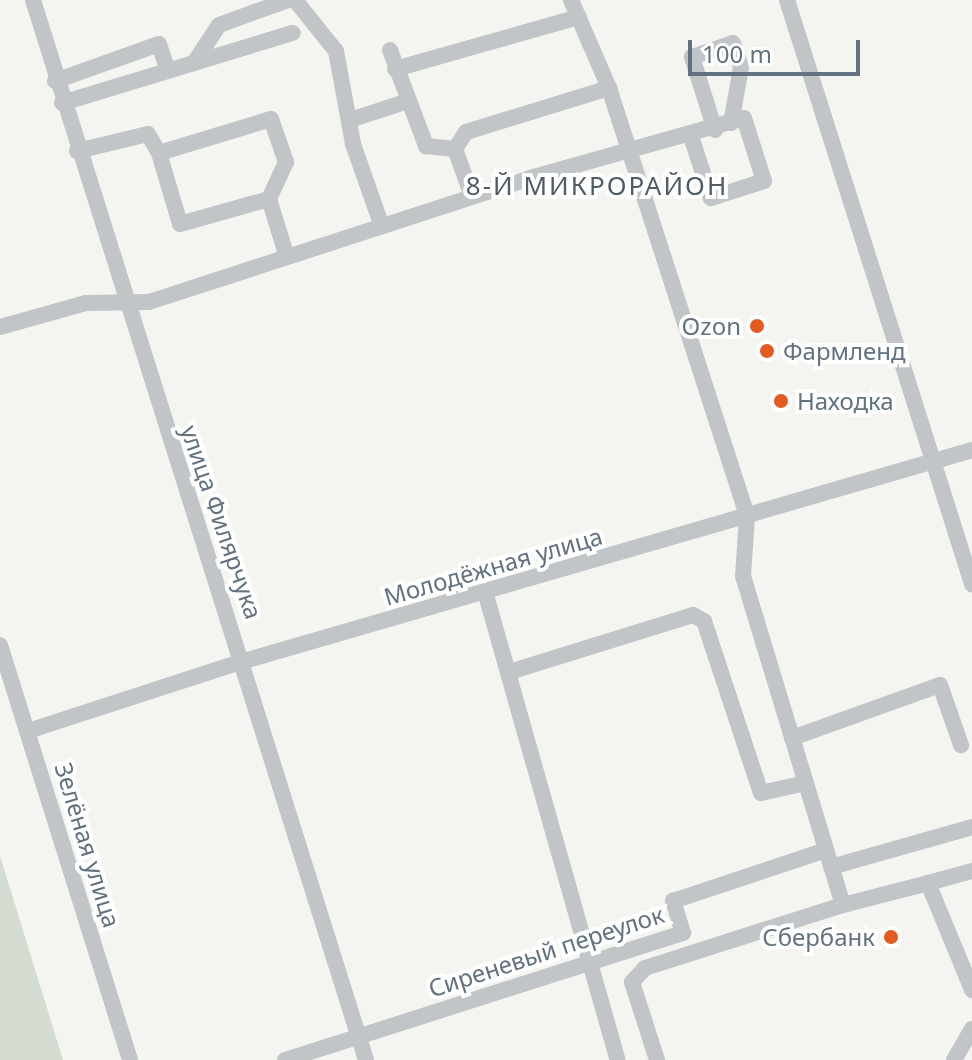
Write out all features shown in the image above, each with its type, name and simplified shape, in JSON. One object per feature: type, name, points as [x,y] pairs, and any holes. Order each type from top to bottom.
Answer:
[{"type":"street","name":"улица Филярчука","points":[[33,0],[55,81],[244,661],[366,1060]]},
{"type":"street","points":[[194,63],[219,25],[288,0]]},
{"type":"street","points":[[295,0],[336,51],[350,120],[381,224]]},
{"type":"street","points":[[571,0],[609,88],[747,516],[743,576],[843,905]]},
{"type":"street","points":[[787,0],[972,584]]},
{"type":"street","points":[[395,69],[579,17]]},
{"type":"street","points":[[62,103],[293,33]]},
{"type":"street","points":[[715,130],[692,57],[733,43],[741,68],[731,123]]},
{"type":"street","points":[[55,81],[159,44],[168,71]]},
{"type":"street","points":[[390,50],[405,102],[426,146],[455,149]]},
{"type":"street","points":[[455,149],[466,132],[609,88]]},
{"type":"street","points":[[350,120],[405,102]]},
{"type":"street","points":[[0,327],[86,303],[149,302],[381,224],[472,196],[692,139],[744,118],[764,181],[711,198],[692,139]]},
{"type":"street","points":[[159,153],[271,119],[286,162],[269,199],[286,254]]},
{"type":"street","points":[[77,151],[148,134],[159,153],[180,224],[269,199]]},
{"type":"street","points":[[455,149],[472,196]]},
{"type":"street","name":"Молодёжная улица","points":[[28,731],[244,661],[486,595],[972,450]]},
{"type":"street","points":[[486,595],[595,961],[618,1060]]},
{"type":"street","points":[[509,672],[693,615],[704,621],[761,793],[806,783]]},
{"type":"street","name":"Зелёная улица","points":[[0,645],[130,1060]]},
{"type":"street","points":[[792,738],[940,685],[961,745]]},
{"type":"street","points":[[831,867],[972,827]]},
{"type":"street","name":"Сиреневый переулок","points":[[285,1060],[683,933],[673,901],[826,850]]},
{"type":"street","points":[[657,1060],[632,982],[645,968],[843,905],[972,871]]},
{"type":"street","points":[[928,883],[972,990]]},
{"type":"street","points":[[954,1060],[972,1029]]},
{"type":"shaded area","points":[[0,856],[63,1060],[0,1060]]},
{"type":"place","name":"Ozon","points":[[757,326]]},
{"type":"place","name":"Фармленд","points":[[767,351]]},
{"type":"place","name":"Находка","points":[[781,401]]},
{"type":"place","name":"Сбербанк","points":[[891,937]]},
{"type":"district","name":"8-Й МИКРОРАЙОН","points":[[597,186]]}]
